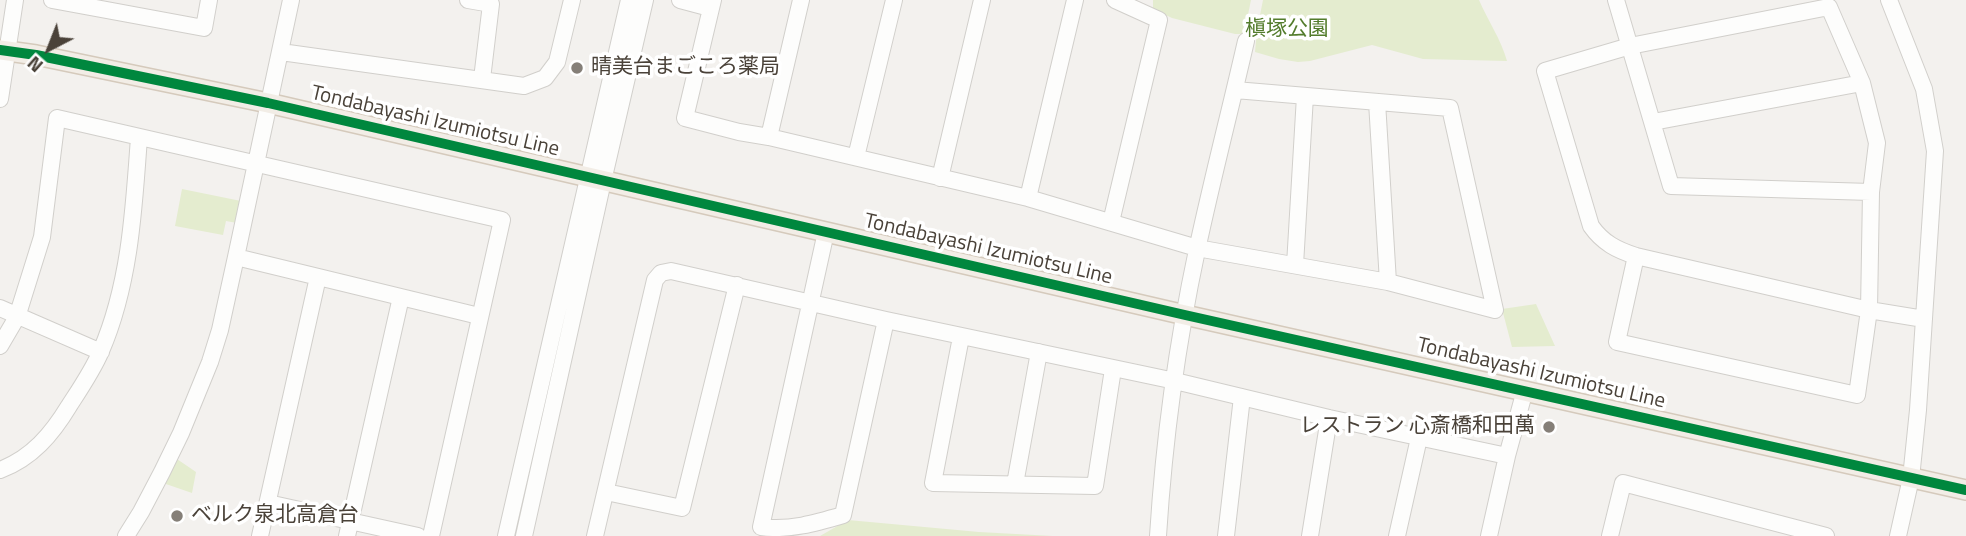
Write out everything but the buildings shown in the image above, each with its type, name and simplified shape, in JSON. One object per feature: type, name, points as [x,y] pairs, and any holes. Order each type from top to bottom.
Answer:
[{"type":"main road","name":"Tondabayashi Izumiotsu Line","points":[[4,51],[36,55],[268,103],[1185,315],[1966,490]]},
{"type":"street","points":[[0,99],[4,51],[15,0]]},
{"type":"street","points":[[52,0],[204,28],[209,0]]},
{"type":"street","points":[[126,536],[167,463],[210,362],[220,330],[291,0]]},
{"type":"street","points":[[468,0],[491,4],[482,79]]},
{"type":"street","points":[[281,52],[524,86],[545,78],[557,62],[572,0]]},
{"type":"street","points":[[524,536],[629,0]]},
{"type":"street","points":[[506,536],[595,179],[645,0]]},
{"type":"street","points":[[680,0],[712,4],[685,118],[1028,198],[1197,248],[1388,282],[1495,310],[1450,108],[1235,90]]},
{"type":"street","points":[[769,137],[802,0]]},
{"type":"street","points":[[856,157],[894,0]]},
{"type":"street","points":[[940,178],[982,0]]},
{"type":"street","points":[[1028,198],[1075,0]]},
{"type":"street","points":[[1111,222],[1159,20],[1115,0]]},
{"type":"street","points":[[1616,0],[1671,186],[1871,192]]},
{"type":"street","points":[[1889,0],[1924,89],[1935,150],[1911,478],[1898,536]]},
{"type":"street","points":[[1636,256],[1617,342],[1857,395],[1869,310],[1871,192],[1877,143],[1862,83],[1828,3],[1630,46],[1545,71],[1591,226],[1597,235],[1615,249],[1636,256],[1869,310],[1924,319]]},
{"type":"street","points":[[1157,536],[1175,381],[1197,248],[1246,41]]},
{"type":"street","points":[[1653,122],[1862,83]]},
{"type":"street","points":[[1295,265],[1305,96]]},
{"type":"street","points":[[1377,102],[1388,282]]},
{"type":"street","points":[[0,346],[17,317],[26,294],[42,237],[57,118],[502,220],[431,536]]},
{"type":"street","points":[[0,470],[36,450],[50,434],[78,393],[101,352],[124,274],[133,219],[139,137]]},
{"type":"street","points":[[826,232],[761,527],[776,529],[843,515],[886,320]]},
{"type":"street","points":[[236,257],[479,316]]},
{"type":"street","points":[[595,536],[655,280],[661,273],[671,271],[1507,456]]},
{"type":"street","points":[[260,536],[318,277]]},
{"type":"street","points":[[606,492],[682,508],[737,285]]},
{"type":"street","points":[[348,529],[401,297]]},
{"type":"street","points":[[0,308],[101,352]]},
{"type":"street","points":[[961,337],[933,483],[1095,486],[1113,369]]},
{"type":"street","points":[[1016,484],[1039,352]]},
{"type":"street","points":[[1489,536],[1525,390]]},
{"type":"street","points":[[1226,536],[1242,397]]},
{"type":"street","points":[[1310,536],[1329,418]]},
{"type":"street","points":[[1397,536],[1419,438]]},
{"type":"street","points":[[1610,536],[1623,483],[1826,536]]},
{"type":"street","points":[[268,503],[348,529],[418,536]]},
{"type":"green space","points":[[1153,0],[1251,0],[1244,34],[1235,34],[1172,18],[1153,9]]},
{"type":"green space","name":"槇塚公園","points":[[1263,0],[1479,0],[1507,61],[1423,59],[1372,45],[1310,61],[1279,59],[1255,52]]},
{"type":"green space","points":[[182,189],[241,201],[237,223],[226,221],[223,235],[175,226]]},
{"type":"green space","points":[[1536,304],[1555,346],[1512,347],[1502,309]]},
{"type":"green space","points":[[174,457],[196,472],[192,493],[163,483]]},
{"type":"green space","points":[[848,520],[979,532],[1053,536],[820,536]]},
{"type":"cycle path","points":[[0,50],[268,103],[1185,315],[1966,490]]},
{"type":"place","name":"晴美台まごころ薬局","points":[[577,68]]},
{"type":"place","name":"レストラン 心斎橋和田萬","points":[[1549,427]]},
{"type":"place","name":"ベルク泉北高倉台","points":[[177,516]]}]
